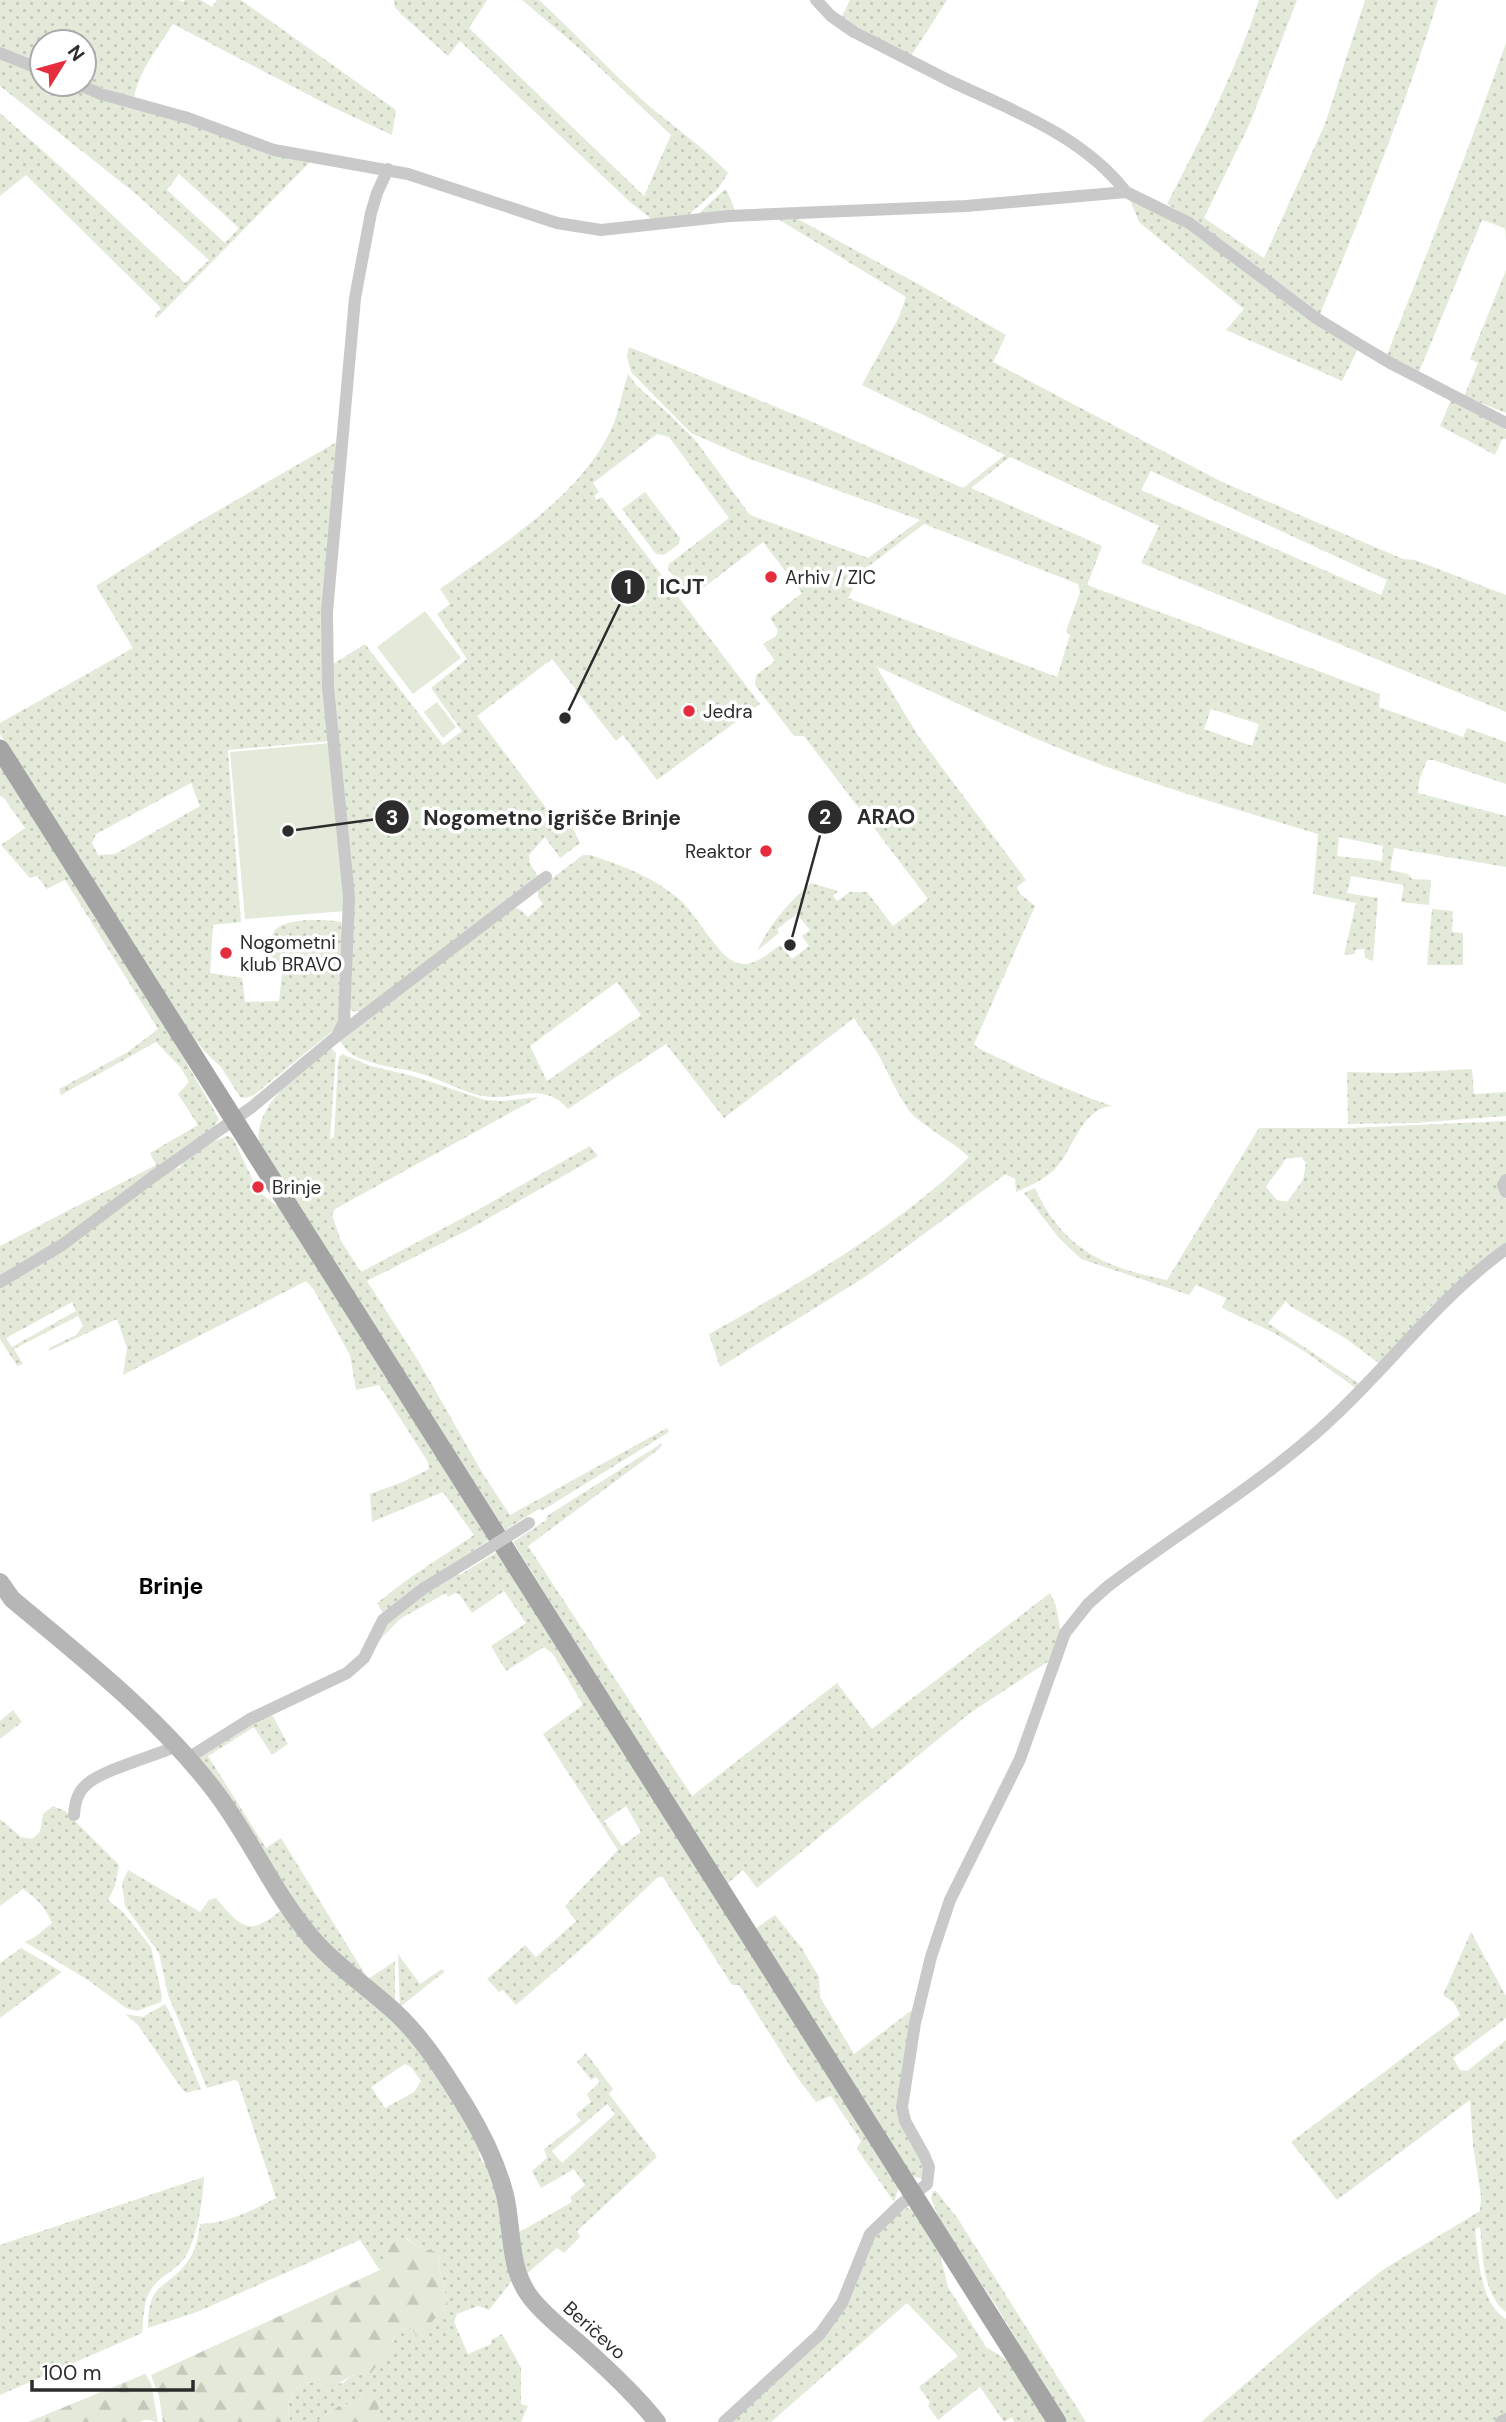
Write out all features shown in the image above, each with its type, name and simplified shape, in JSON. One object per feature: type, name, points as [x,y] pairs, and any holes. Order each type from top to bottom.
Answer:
[{"type":"main road","points":[[0,750],[1057,2422]]},
{"type":"street","points":[[816,0],[831,16],[854,32],[1067,139],[1114,176],[1126,192],[1189,223],[1308,312],[1360,345],[1506,423]]},
{"type":"street","points":[[0,53],[28,64]]},
{"type":"street","points":[[98,92],[188,118],[274,150],[388,169],[433,181],[557,223],[601,230],[729,216],[966,206],[1126,192]]},
{"type":"street","points":[[337,1035],[344,1022],[349,897],[328,687],[327,612],[355,299],[371,213],[388,169]]},
{"type":"street","points":[[0,1282],[62,1245],[235,1120],[337,1035],[546,877]]},
{"type":"street","points":[[1506,1180],[1503,1185],[1506,1192]]},
{"type":"street","points":[[724,2422],[820,2334],[842,2303],[870,2234],[927,2184],[929,2167],[905,2121],[902,2107],[915,2022],[931,1957],[950,1900],[1020,1759],[1065,1633],[1088,1604],[1107,1587],[1251,1486],[1318,1431],[1357,1394],[1451,1294],[1506,1249]]},
{"type":"street","points":[[74,1815],[75,1800],[97,1776],[183,1752],[347,1673],[364,1658],[383,1620],[424,1588],[529,1523]]},
{"type":"street","name":"Beričevo","points":[[0,1582],[12,1599],[113,1684],[183,1752],[237,1821],[285,1901],[319,1945],[397,2014],[419,2038],[466,2108],[498,2171],[506,2198],[515,2263],[521,2282],[531,2298],[620,2381],[657,2422]]},
{"type":"street","points":[[1501,2422],[1506,2419]]},
{"type":"green space","points":[[0,0],[201,0],[212,7],[217,0],[241,0],[396,110],[392,135],[330,106],[173,24],[144,69],[134,98],[98,86],[98,28],[28,28],[28,59],[0,48]]},
{"type":"green space","points":[[394,0],[487,0],[469,28],[644,196],[671,135],[580,49],[522,0],[539,0],[649,106],[728,173],[717,190],[687,216],[654,221],[630,202],[460,41],[448,56],[401,14],[395,7]]},
{"type":"green space","points":[[850,0],[947,0],[911,56],[842,16]]},
{"type":"green space","points":[[1259,0],[1297,0],[1250,123],[1204,218],[1264,258],[1325,124],[1365,0],[1438,0],[1383,158],[1320,314],[1193,220],[1167,204],[1229,78]]},
{"type":"green space","points":[[1506,43],[1506,240],[1505,228],[1482,220],[1419,372],[1387,355]]},
{"type":"green space","points":[[0,58],[28,69],[28,98],[98,98],[98,95],[310,162],[157,318],[154,316],[161,308],[26,175],[0,196],[0,113],[185,283],[209,260],[136,194],[0,86]],"holes":[[[179,174],[239,228],[225,243],[167,190]]]},
{"type":"green space","points":[[726,189],[736,212],[697,215],[723,191]]},
{"type":"green space","points":[[1130,200],[1171,218],[1358,349],[1342,381],[1226,330],[1244,309],[1139,222]]},
{"type":"green space","points":[[796,218],[1006,335],[993,362],[1220,481],[1403,559],[1415,560],[1506,595],[1506,712],[1141,563],[1159,526],[1010,457],[971,488],[1102,546],[1087,585],[1380,694],[1379,707],[1463,737],[1467,728],[1506,742],[1506,784],[1427,760],[1419,781],[1418,793],[1506,816],[1506,867],[1394,848],[1390,870],[1408,874],[1412,879],[1431,880],[1429,905],[1401,902],[1404,885],[1351,876],[1347,893],[1378,898],[1373,961],[1365,958],[1364,949],[1355,950],[1355,954],[1344,955],[1356,903],[1313,894],[1318,834],[1080,757],[876,666],[917,734],[1026,880],[1017,887],[1019,893],[1035,906],[974,1044],[1028,1072],[1112,1106],[1092,1114],[1061,1162],[1045,1177],[1016,1192],[1015,1179],[1005,1174],[868,1275],[720,1367],[709,1334],[845,1254],[910,1208],[969,1157],[913,1115],[854,1018],[724,1118],[666,1044],[568,1109],[558,1100],[538,1093],[495,1097],[475,1094],[422,1074],[360,1058],[346,1050],[340,1040],[514,907],[528,917],[543,904],[538,897],[538,889],[583,855],[626,868],[670,892],[680,900],[723,953],[743,964],[760,959],[780,945],[792,959],[809,946],[802,936],[810,930],[797,914],[777,929],[779,933],[757,951],[780,914],[811,883],[838,891],[833,896],[837,901],[850,892],[867,892],[893,926],[928,899],[804,736],[794,736],[755,685],[756,675],[775,661],[763,644],[776,636],[778,630],[770,618],[802,593],[763,542],[694,595],[688,595],[668,569],[669,564],[729,518],[669,437],[657,434],[593,483],[599,492],[594,496],[597,500],[602,497],[760,704],[657,780],[623,735],[616,741],[552,659],[477,716],[555,820],[559,824],[568,818],[580,843],[560,858],[545,837],[529,855],[530,864],[539,878],[361,1012],[352,1011],[348,1005],[330,666],[365,644],[443,745],[462,731],[431,688],[467,659],[437,614],[450,604],[440,589],[536,519],[579,477],[597,455],[611,430],[628,374],[637,386],[696,441],[750,515],[868,558],[920,520],[750,459],[691,433],[631,372],[627,356],[629,347],[808,420],[963,488],[1005,455],[862,385],[899,317],[906,297],[778,219]],"holes":[[[1151,471],[1387,580],[1381,595],[1141,490]],[[924,524],[1078,584],[1080,592],[1066,631],[1070,635],[1057,677],[848,598],[861,572]],[[1211,709],[1259,724],[1252,746],[1204,729]],[[1339,837],[1383,846],[1382,861],[1337,856]],[[617,982],[641,1015],[547,1081],[530,1046]]]},
{"type":"green space","points":[[1506,270],[1506,413],[1464,396],[1478,363],[1470,359]]},
{"type":"green space","points":[[1451,400],[1506,430],[1506,439],[1502,439],[1495,455],[1440,426]]},
{"type":"green space","points":[[340,440],[334,506],[331,741],[228,750],[241,922],[213,925],[210,973],[242,978],[245,1002],[279,1001],[282,974],[289,972],[285,965],[273,966],[273,933],[285,924],[294,922],[341,922],[345,929],[339,1018],[335,1029],[254,1095],[245,1098],[240,1097],[221,1067],[183,1024],[0,734],[0,723],[133,648],[96,586],[188,528]],"holes":[[[191,783],[200,806],[115,854],[98,855],[92,843],[96,834]]]},
{"type":"green space","points":[[645,492],[680,538],[679,544],[664,555],[656,554],[622,509]]},
{"type":"green space","points":[[425,611],[461,658],[413,694],[377,647]]},
{"type":"green space","points":[[437,702],[456,727],[443,738],[424,712]]},
{"type":"green space","points":[[331,743],[346,911],[245,919],[230,752]]},
{"type":"green space","points":[[0,762],[13,787],[143,988],[219,1119],[214,1127],[60,1240],[0,1278],[0,1246],[156,1165],[150,1153],[198,1125],[178,1094],[189,1082],[181,1068],[156,1042],[61,1095],[59,1089],[128,1052],[158,1029],[65,880],[47,889],[37,876],[30,878],[1,845],[25,828],[0,796]]},
{"type":"green space","points":[[1432,909],[1453,911],[1452,932],[1463,933],[1463,965],[1427,965]]},
{"type":"green space","points":[[330,1047],[336,1053],[330,1139],[334,1137],[338,1063],[342,1054],[371,1066],[413,1076],[485,1100],[539,1097],[335,1209],[332,1215],[341,1241],[361,1272],[590,1146],[598,1156],[466,1231],[367,1281],[419,1362],[483,1474],[510,1515],[667,1428],[669,1432],[543,1510],[539,1509],[505,1530],[319,1240],[259,1141],[264,1113],[273,1100],[295,1076]]},
{"type":"green space","points":[[1472,1069],[1474,1094],[1506,1092],[1506,1116],[1414,1123],[1348,1124],[1347,1072],[1395,1073]]},
{"type":"green space","points":[[1506,1121],[1506,1175],[1498,1188],[1506,1199],[1506,1244],[1430,1307],[1380,1364],[1345,1338],[1290,1306],[1286,1301],[1268,1323],[1361,1385],[1357,1389],[1274,1333],[1222,1308],[1226,1298],[1196,1285],[1189,1295],[1081,1259],[1059,1238],[1024,1193],[1035,1188],[1058,1226],[1088,1252],[1124,1269],[1167,1280],[1259,1128],[1349,1128]],"holes":[[[1301,1157],[1306,1163],[1303,1180],[1287,1202],[1277,1200],[1266,1187],[1285,1159]]]},
{"type":"green space","points":[[227,1136],[233,1138],[258,1191],[281,1209],[490,1539],[383,1613],[377,1603],[474,1535],[443,1492],[372,1522],[370,1494],[429,1469],[428,1462],[379,1385],[356,1390],[350,1355],[314,1290],[306,1281],[123,1375],[127,1348],[117,1319],[49,1351],[49,1348],[76,1335],[83,1326],[78,1316],[14,1349],[23,1364],[17,1366],[0,1339],[0,1285],[169,1170],[180,1168],[195,1152]],"holes":[[[72,1302],[76,1311],[12,1347],[6,1338]]]},
{"type":"green space","points":[[662,1443],[659,1449],[528,1546],[692,1796],[837,1683],[872,1729],[1050,1593],[1056,1606],[1061,1634],[1052,1659],[970,1713],[757,1888],[743,1870],[727,1884],[513,1542],[546,1520],[547,1516]]},
{"type":"green space","points":[[498,1551],[899,2187],[894,2202],[857,2149],[861,2141],[831,2096],[816,2102],[799,2080],[739,1985],[732,1985],[663,1877],[658,1877],[596,1936],[516,2005],[503,1990],[499,1992],[487,1979],[525,1945],[536,1957],[576,1921],[565,1906],[618,1850],[543,1734],[583,1705],[553,1654],[544,1647],[506,1671],[491,1646],[526,1623],[504,1591],[472,1613],[459,1594],[448,1597],[446,1593],[400,1619],[373,1647],[390,1618],[455,1573],[460,1575]],"holes":[[[626,1806],[641,1832],[622,1846],[604,1821]]]},
{"type":"green space","points":[[13,1710],[22,1722],[0,1739],[0,1721]]},
{"type":"green space","points":[[270,1711],[288,1744],[272,1755],[254,1727],[208,1756],[266,1848],[281,1838],[368,1979],[395,1961],[395,2007],[306,1922],[197,1759]]},
{"type":"green space","points":[[53,1806],[65,1811],[119,1865],[115,1886],[108,1900],[123,1912],[151,1947],[161,2002],[137,2011],[126,2008],[88,1980],[25,1942],[52,1923],[40,1904],[23,1889],[0,1906],[0,1819],[21,1837],[32,1839],[40,1832],[43,1814]]},
{"type":"green space","points":[[128,1870],[200,1912],[209,1900],[216,1898],[233,1917],[247,1926],[263,1923],[285,1907],[415,2041],[481,2147],[479,2154],[482,2162],[491,2165],[514,2278],[489,2310],[478,2306],[457,2314],[454,2322],[468,2354],[491,2344],[491,2340],[502,2334],[521,2367],[521,2404],[528,2406],[521,2422],[378,2422],[379,2399],[363,2393],[358,2402],[339,2406],[316,2422],[291,2422],[288,2411],[290,2401],[302,2383],[316,2382],[323,2386],[343,2383],[351,2376],[371,2373],[390,2349],[400,2330],[411,2328],[416,2336],[448,2305],[439,2254],[418,2247],[406,2238],[382,2269],[379,2269],[360,2240],[197,2312],[148,2328],[151,2301],[155,2293],[188,2261],[195,2248],[200,2224],[230,2219],[276,2198],[238,2081],[207,2088],[168,1995],[159,1953],[125,1906],[122,1883]],"holes":[[[405,2064],[411,2067],[421,2081],[414,2092],[385,2108],[371,2087]]]},
{"type":"green space","points":[[775,1915],[801,1947],[819,1977],[820,1997],[854,2054],[916,2007],[899,2102],[924,2162],[923,2179],[912,2176],[755,1929]]},
{"type":"green space","points":[[1471,1932],[1506,1996],[1506,2018],[1453,2058],[1460,2070],[1467,2071],[1506,2040],[1506,2312],[1492,2295],[1483,2261],[1480,2227],[1475,2229],[1485,2291],[1490,2302],[1506,2319],[1506,2414],[1494,2422],[1201,2422],[1311,2327],[1384,2269],[1480,2211],[1481,2196],[1473,2145],[1470,2100],[1337,2200],[1291,2142],[1460,2015],[1454,2003],[1443,1995]]},
{"type":"green space","points":[[21,1948],[62,1972],[0,2018],[0,1963]]},
{"type":"green space","points":[[398,1954],[420,1984],[442,1969],[444,1972],[400,2007]]},
{"type":"green space","points":[[165,2004],[201,2089],[186,2093],[138,2025],[125,2014],[143,2017]]},
{"type":"green space","points":[[586,2053],[613,2089],[609,2094],[657,2157],[577,2231],[580,2237],[564,2253],[557,2248],[525,2275],[516,2234],[572,2202],[570,2197],[585,2185],[574,2169],[541,2188],[532,2171],[547,2158],[544,2149],[581,2121],[576,2114],[591,2102],[587,2094],[600,2082],[596,2077],[591,2080],[577,2062]],"holes":[[[607,2104],[615,2114],[562,2163],[552,2151]]]},
{"type":"green space","points":[[204,2177],[199,2218],[190,2248],[183,2260],[152,2287],[145,2306],[142,2333],[0,2395],[0,2245]]},
{"type":"green space","points":[[933,2191],[936,2191],[958,2219],[1086,2422],[1066,2422],[997,2307],[941,2223],[931,2198]]},
{"type":"green space","points":[[907,2208],[914,2209],[940,2254],[948,2287],[986,2347],[1011,2363],[1049,2422],[1014,2422],[1012,2417],[1004,2422],[980,2387],[938,2420],[919,2387],[958,2356],[907,2303],[771,2422],[729,2422],[823,2337],[869,2244],[888,2221]]},
{"type":"green space","points":[[405,2238],[418,2247],[439,2253],[448,2305],[417,2337],[411,2328],[400,2330],[390,2349],[371,2373],[351,2376],[333,2387],[316,2382],[302,2383],[290,2401],[288,2411],[291,2422],[163,2422],[159,2396],[151,2375],[382,2269],[386,2261],[385,2247]]},
{"type":"green space","points":[[145,2374],[151,2383],[158,2422],[28,2422]]},
{"type":"green space","points":[[370,2390],[379,2399],[378,2422],[316,2422],[339,2406],[358,2402],[363,2393]]},
{"type":"place","name":"Arhiv / ZIC","points":[[771,577]]},
{"type":"place","name":"Jedra","points":[[689,711]]},
{"type":"place","name":"ICJT","points":[[565,718]]},
{"type":"place","name":"Nogometno igrišče Brinje","points":[[288,831]]},
{"type":"place","name":"Reaktor","points":[[766,851]]},
{"type":"place","name":"ARAO","points":[[790,945]]},
{"type":"place","name":"Nogometni klub BRAVO","points":[[226,953]]},
{"type":"place","name":"Brinje","points":[[258,1187]]},
{"type":"district","name":"Brinje","points":[[171,1586]]}]
